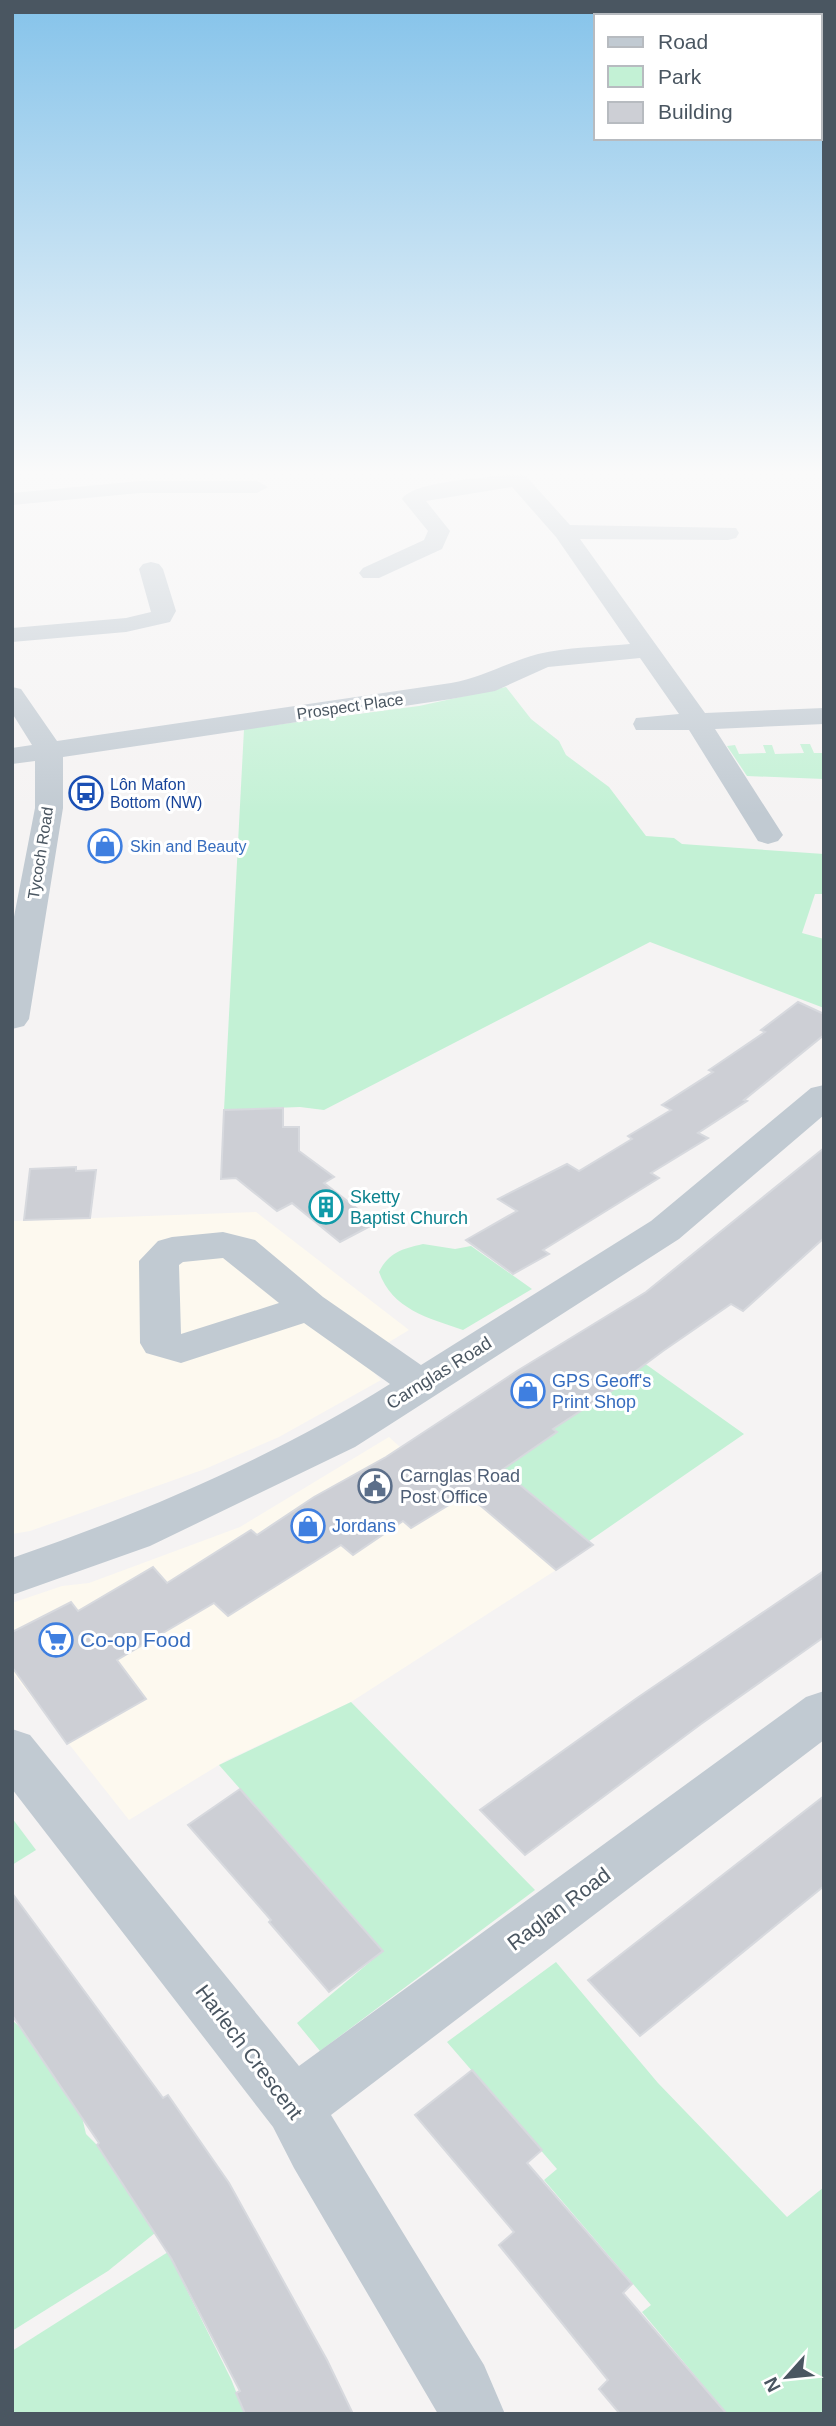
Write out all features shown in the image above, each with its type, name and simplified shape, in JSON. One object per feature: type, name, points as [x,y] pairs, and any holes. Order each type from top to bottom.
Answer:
[{"type":"street","points":[[12,635],[126,625],[161,617],[164,611],[157,588]]},
{"type":"street","points":[[604,588],[696,720],[768,835]]},
{"type":"street","name":"Prospect Place","points":[[12,756],[49,753],[197,727],[451,691],[486,685],[525,666],[546,660],[647,650]]},
{"type":"street","name":"Tycoch Road","points":[[12,695],[38,729],[49,753],[49,808],[12,1019]]},
{"type":"street","points":[[646,724],[824,716]]},
{"type":"street","name":"Carnglas Road","points":[[12,1577],[134,1534],[340,1436],[665,1230],[824,1096]]},
{"type":"street","points":[[310,1307],[421,1385]]},
{"type":"street","name":"Raglan Road","points":[[294,2106],[824,1712]]},
{"type":"street","name":"Harlech Crescent","points":[[12,1750],[294,2106],[315,2147],[461,2388],[472,2414]]},
{"type":"shaded area","points":[[256,1212],[409,1330],[361,1359],[381,1380],[279,1437],[205,1469],[30,1531],[12,1534],[12,1221]]},
{"type":"shaded area","points":[[389,1437],[434,1478],[488,1512],[556,1570],[351,1702],[227,1760],[129,1820],[12,1672],[12,1603],[62,1586],[89,1583],[240,1527]]},
{"type":"green space","points":[[506,687],[531,719],[559,741],[566,755],[609,787],[646,836],[674,838],[682,844],[824,854],[824,894],[815,894],[802,933],[824,939],[824,1008],[650,942],[324,1110],[300,1107],[224,1110],[244,729],[419,706]]},
{"type":"green space","points":[[800,744],[810,744],[814,753],[824,753],[824,779],[747,776],[727,746],[735,745],[739,754],[766,753],[763,745],[772,745],[775,754],[804,753]]},
{"type":"green space","points":[[423,1244],[455,1249],[471,1246],[532,1289],[463,1330],[424,1316],[393,1295],[379,1272],[397,1252]]},
{"type":"green space","points":[[630,1353],[744,1434],[589,1541],[525,1489],[522,1490],[473,1452],[592,1376],[612,1391],[639,1373],[620,1360]]},
{"type":"green space","points":[[351,1702],[535,1890],[320,2051],[297,2023],[383,1951],[219,1765]]},
{"type":"green space","points":[[12,1818],[36,1850],[12,1865]]},
{"type":"green space","points":[[556,1962],[658,2083],[787,2217],[824,2187],[824,2414],[727,2414],[642,2312],[651,2305],[544,2180],[557,2169],[447,2042]]},
{"type":"green space","points":[[12,2020],[23,2030],[82,2117],[86,2134],[97,2145],[155,2233],[108,2271],[12,2331]]},
{"type":"green space","points":[[168,2252],[231,2379],[245,2414],[12,2414],[12,2351]]},
{"type":"building","points":[[798,1002],[824,1014],[824,1035],[744,1100],[747,1101],[698,1133],[708,1138],[651,1173],[659,1178],[543,1250],[549,1254],[513,1274],[466,1240],[517,1211],[498,1199],[567,1164],[579,1171],[632,1139],[628,1136],[671,1110],[662,1105],[713,1072],[709,1070],[765,1032],[761,1030]]},
{"type":"building","points":[[283,1108],[283,1127],[299,1127],[299,1151],[334,1177],[324,1183],[376,1223],[340,1242],[292,1203],[277,1211],[236,1178],[221,1179],[224,1110]]},
{"type":"building","points":[[824,1148],[824,1238],[743,1311],[731,1304],[636,1371],[639,1373],[553,1429],[557,1432],[502,1470],[593,1545],[556,1570],[467,1494],[411,1528],[403,1521],[353,1555],[341,1545],[228,1616],[214,1603],[117,1660],[146,1699],[67,1744],[12,1667],[12,1632],[71,1602],[78,1611],[153,1567],[167,1583],[251,1530],[257,1535],[314,1497],[386,1457],[517,1371],[646,1292]]},
{"type":"building","points":[[76,1167],[76,1171],[96,1170],[90,1218],[24,1220],[30,1169]]},
{"type":"building","points":[[824,1571],[824,1637],[701,1724],[525,1855],[480,1810],[637,1698]]},
{"type":"building","points":[[240,1789],[383,1951],[329,1992],[269,1922],[271,1920],[188,1825]]},
{"type":"building","points":[[824,1796],[824,1886],[640,2036],[588,1980]]},
{"type":"building","points":[[12,1893],[163,2098],[168,2095],[229,2183],[327,2360],[353,2414],[245,2414],[236,2393],[240,2391],[171,2258],[97,2145],[99,2143],[12,2015]]},
{"type":"building","points":[[472,2070],[542,2150],[527,2163],[632,2284],[623,2293],[727,2414],[620,2414],[599,2389],[608,2380],[499,2245],[514,2232],[415,2115]]},
{"type":"place","name":"Lôn Mafon Bottom (NW)","points":[[86,793]]},
{"type":"place","name":"Skin and Beauty","points":[[105,846]]},
{"type":"place","name":"Sketty Baptist Church","points":[[326,1207]]},
{"type":"place","name":"GPS Geoff's Print Shop","points":[[528,1391]]},
{"type":"place","name":"Carnglas Road Post Office","points":[[375,1486]]},
{"type":"place","name":"Jordans","points":[[308,1526]]},
{"type":"place","name":"Co-op Food","points":[[56,1640]]}]
